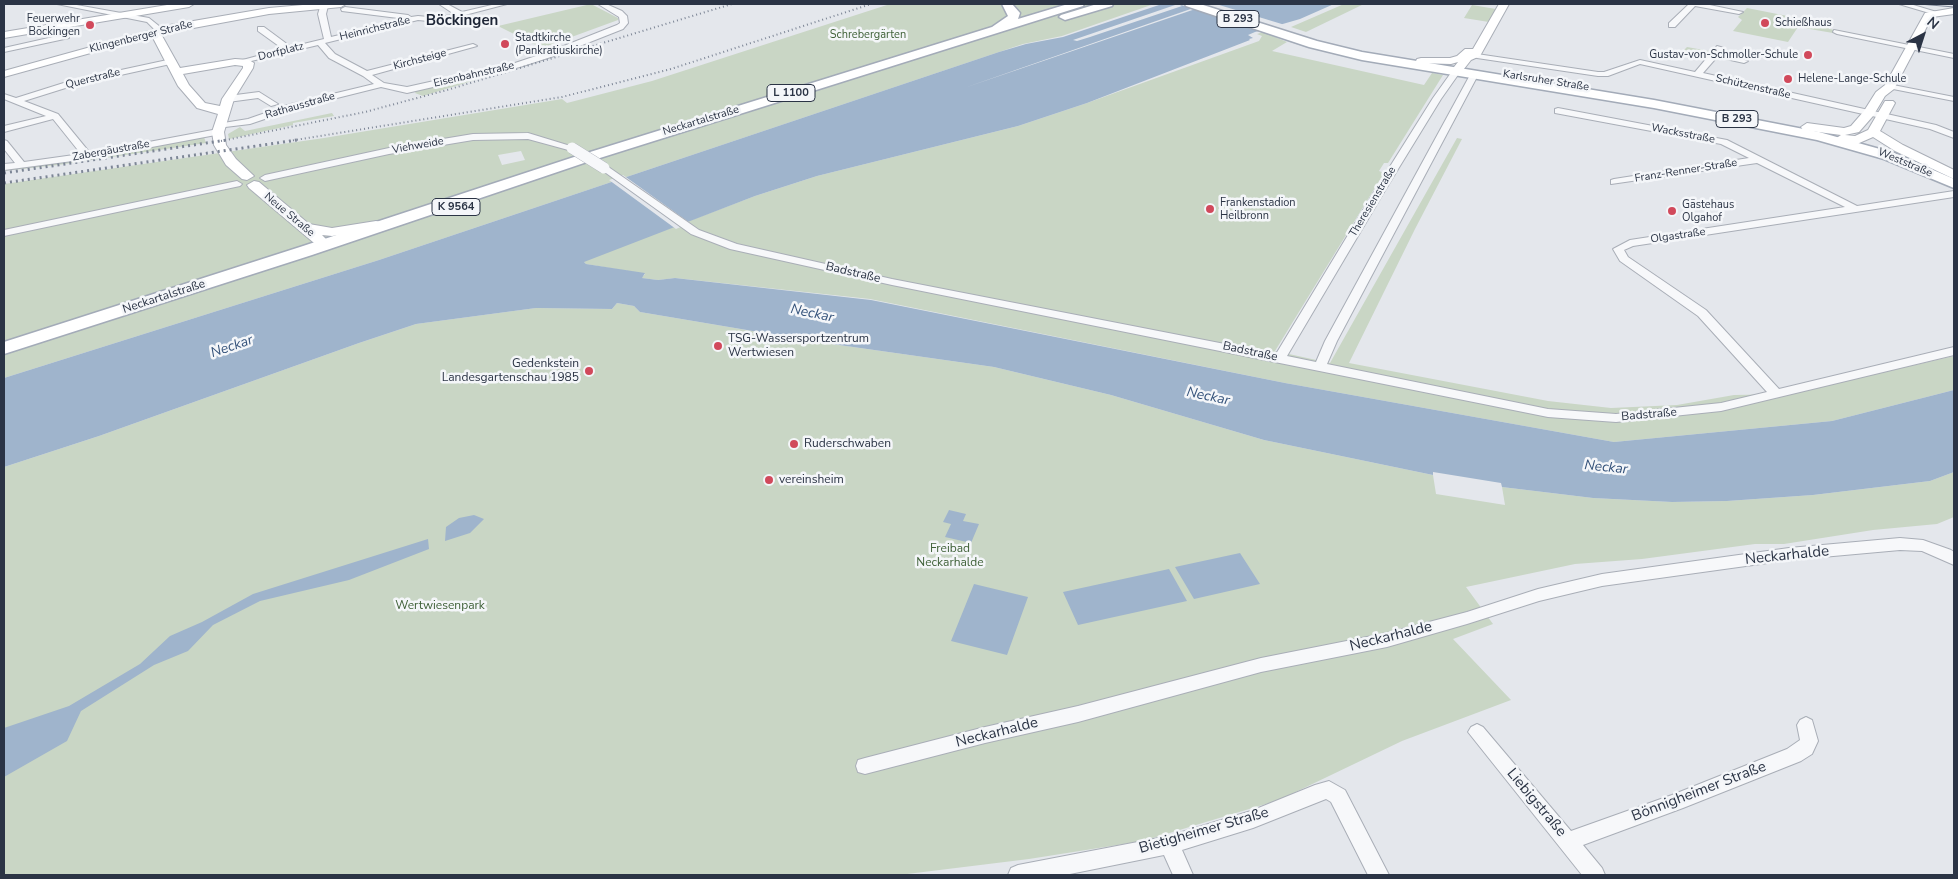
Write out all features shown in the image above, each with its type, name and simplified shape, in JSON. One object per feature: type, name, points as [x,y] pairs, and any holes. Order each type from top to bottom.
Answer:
[{"type":"main road","points":[[988,31],[1014,17],[1014,12],[1007,4]]},
{"type":"main road","points":[[1044,4],[1054,4]]},
{"type":"main road","name":"Neckartalstraße","points":[[4,348],[325,245],[575,154],[1078,4]]},
{"type":"main road","name":"Neckartalstraße","points":[[325,245],[345,242],[1095,4]]},
{"type":"main road","name":"Neckartalstraße","points":[[861,78],[935,58],[1108,4]]},
{"type":"main road","name":"Karlsruher Straße","points":[[1190,4],[1289,33],[1356,49],[1421,60],[1458,69]]},
{"type":"main road","name":"Karlsruher Straße","points":[[1201,4],[1362,56],[1458,69],[1477,61],[1672,102],[1856,134]]},
{"type":"main road","name":"Karlsruher Straße","points":[[1477,61],[1654,104],[1819,136],[1890,156]]},
{"type":"main road","name":"Weststraße","points":[[1856,134],[1954,175]]},
{"type":"main road","name":"Weststraße","points":[[1890,156],[1954,184]]},
{"type":"street","points":[[61,4],[149,20],[157,31],[184,86],[201,106],[224,112]]},
{"type":"street","points":[[4,34],[123,15],[156,6],[189,4]]},
{"type":"street","points":[[442,4],[460,14]]},
{"type":"street","name":"Heinrichstraße","points":[[324,41],[418,18],[438,20],[504,4]]},
{"type":"street","name":"Eisenbahnstraße","points":[[380,85],[407,90],[510,68],[554,53],[614,30],[624,23],[623,16],[601,4]]},
{"type":"street","name":"Theresienstraße","points":[[1320,366],[1477,61],[1504,4]]},
{"type":"street","points":[[1672,25],[1694,4],[1739,12]]},
{"type":"street","points":[[1903,4],[1936,13],[1954,11]]},
{"type":"street","points":[[324,6],[322,14],[324,41],[332,56],[366,74],[380,85]]},
{"type":"street","name":"Klingenberger Straße","points":[[4,74],[157,31],[269,11],[324,6],[343,7]]},
{"type":"street","points":[[343,7],[418,18]]},
{"type":"street","name":"Weststraße","points":[[1856,134],[1892,96],[1891,87],[1927,16],[1936,13]]},
{"type":"street","points":[[4,50],[66,36],[64,24]]},
{"type":"street","points":[[261,29],[290,50]]},
{"type":"street","points":[[1837,32],[1954,56]]},
{"type":"street","name":"Dorfplatz","points":[[174,67],[246,63],[324,41]]},
{"type":"street","name":"Kirchsteige","points":[[366,74],[473,46]]},
{"type":"street","points":[[1421,60],[1451,61],[1461,58],[1468,51],[1477,61]]},
{"type":"street","points":[[1697,75],[1718,51],[1744,60]]},
{"type":"street","name":"Theresienstraße","points":[[1280,358],[1378,192],[1437,98],[1467,58],[1477,61]]},
{"type":"street","name":"Schützenstraße","points":[[1477,61],[1598,74],[1605,74],[1636,62],[1933,127],[1954,135]]},
{"type":"street","points":[[219,129],[228,99],[246,63]]},
{"type":"street","name":"Querstraße","points":[[15,101],[73,83],[174,67]]},
{"type":"street","name":"Rathausstraße","points":[[219,129],[294,106],[380,85]]},
{"type":"street","points":[[1891,87],[1954,99]]},
{"type":"street","points":[[228,99],[259,95],[274,104]]},
{"type":"street","points":[[4,96],[55,116],[88,156]]},
{"type":"street","name":"Wacksstraße","points":[[1558,112],[1724,142],[1854,208]]},
{"type":"street","name":"Weststraße","points":[[1873,132],[1875,115]]},
{"type":"street","points":[[4,129],[55,116]]},
{"type":"street","name":"Zabergäustraße","points":[[4,167],[88,156],[219,129]]},
{"type":"street","name":"Neue Straße","points":[[219,129],[220,145],[231,162],[325,245]]},
{"type":"street","name":"Weststraße","points":[[1856,134],[1873,132],[1954,175]]},
{"type":"street","name":"Weststraße","points":[[1856,134],[1866,146],[1890,156]]},
{"type":"street","name":"Karlsruher Straße","points":[[1819,136],[1856,134]]},
{"type":"street","name":"Viehweide","points":[[4,233],[389,151],[473,137],[528,136],[575,154]]},
{"type":"street","points":[[4,143],[22,165]]},
{"type":"street","name":"Badstraße","points":[[575,154],[695,232],[734,247],[892,282],[1548,413],[1616,418],[1721,407],[1954,351]]},
{"type":"street","name":"Franz-Renner-Straße","points":[[1614,182],[1757,160]]},
{"type":"street","name":"Olgastraße","points":[[1776,394],[1702,313],[1624,259],[1618,249],[1630,243],[1954,194]]},
{"type":"street","points":[[305,228],[332,232],[385,224]]},
{"type":"street","name":"Neckarhalde","points":[[865,766],[985,735],[1078,714],[1261,665],[1387,640],[1467,618],[1538,595],[1602,580],[1790,554],[1900,544],[1922,546],[1946,554],[1954,559]]},
{"type":"street","name":"Bönnigheimer Straße","points":[[1569,842],[1676,802],[1794,754],[1805,748],[1809,741],[1806,725]]},
{"type":"street","name":"Liebigstraße","points":[[1477,732],[1596,875]]},
{"type":"street","name":"Bietigheimer Straße","points":[[1018,875],[1169,844],[1253,820],[1322,791],[1329,790],[1338,796],[1379,875]]},
{"type":"street","points":[[1169,844],[1183,875]]},
{"type":"green space","points":[[591,4],[618,18],[618,20],[547,46],[536,45],[498,26]]},
{"type":"green space","name":"Schrebergärten","points":[[890,4],[1154,4],[1062,36],[1023,44],[379,260],[4,378],[4,184],[324,138],[562,99],[567,103],[652,81]],"holes":[[[521,151],[525,160],[502,165],[498,155]]]},
{"type":"green space","points":[[1344,4],[1364,4],[1306,32],[1291,27]]},
{"type":"green space","points":[[1472,5],[1496,9],[1489,22],[1464,18]]},
{"type":"green space","points":[[1747,8],[1823,23],[1829,26],[1829,29],[1836,30],[1833,33],[1798,27],[1788,42],[1733,31],[1742,20],[1738,17]]},
{"type":"green space","points":[[1263,32],[1287,42],[1272,51],[1424,85],[1432,73],[1443,75],[1388,163],[1384,163],[1379,171],[1384,173],[1275,351],[1330,363],[1457,138],[1462,139],[1349,363],[1548,401],[1611,408],[1677,405],[1734,395],[1788,394],[1954,356],[1954,390],[1832,421],[1614,442],[1285,383],[870,299],[675,278],[658,280],[641,278],[645,274],[586,264],[583,261],[755,196],[817,176],[1018,126],[1087,103],[1259,41],[1262,36],[1257,34]]},
{"type":"green space","points":[[1687,47],[1709,51],[1700,60],[1679,55]]},
{"type":"green space","points":[[498,73],[423,96],[415,93],[417,90]]},
{"type":"green space","points":[[332,113],[334,116],[293,123],[293,125],[229,139],[228,134],[240,127],[245,131]]},
{"type":"green space","points":[[204,137],[206,143],[4,171],[4,169]]},
{"type":"green space","points":[[617,303],[634,306],[640,312],[818,342],[994,367],[1111,395],[1264,440],[1433,475],[1436,494],[1505,505],[1502,487],[1593,498],[1672,502],[1727,501],[1813,495],[1930,481],[1954,472],[1954,517],[1937,524],[1873,530],[1784,544],[1755,544],[1642,559],[1575,564],[1466,587],[1493,624],[1453,639],[1511,700],[1402,741],[1279,800],[1143,841],[1029,859],[899,875],[4,875],[4,467],[99,436],[416,324],[536,308],[612,309]]},
{"type":"water","name":"Neckar","points":[[1162,4],[1178,4],[1205,4],[964,88],[1210,4],[1334,4],[1300,19],[1255,32],[1248,35],[1253,38],[1250,40],[1087,103],[1018,126],[817,176],[755,196],[584,262],[586,264],[645,273],[642,278],[658,280],[675,278],[871,300],[1285,383],[1614,442],[1832,421],[1954,390],[1954,472],[1930,481],[1813,495],[1727,501],[1672,502],[1593,498],[1502,487],[1501,483],[1433,472],[1433,475],[1264,440],[1111,395],[994,367],[818,342],[640,312],[634,306],[617,303],[612,309],[536,308],[416,324],[99,436],[4,467],[4,378],[379,260],[999,52],[1026,44],[1063,37]],"holes":[[[1178,4],[1182,6],[1090,37],[1077,41],[1073,40]]]},
{"type":"water","points":[[949,510],[966,514],[963,521],[979,524],[971,543],[945,537],[951,524],[943,522]]},
{"type":"water","points":[[474,515],[484,519],[470,533],[445,541],[446,527],[459,518]]},
{"type":"water","points":[[428,539],[429,549],[349,580],[260,601],[213,625],[188,651],[154,665],[81,711],[67,741],[4,777],[4,728],[69,706],[140,664],[170,636],[202,622],[253,594]]},
{"type":"water","points":[[1240,553],[1260,584],[1194,599],[1175,567]]},
{"type":"water","points":[[1169,569],[1187,601],[1078,625],[1063,592]]},
{"type":"water","points":[[974,584],[1028,597],[1007,655],[951,641]]},
{"type":"pier","points":[[1178,4],[1216,4],[1285,25],[1264,31]]},
{"type":"pier","points":[[623,175],[690,223],[676,229],[609,180]]},
{"type":"tram line","points":[[1919,4],[1954,7]]},
{"type":"railway","points":[[223,141],[365,112],[447,90],[732,4]]},
{"type":"railway","points":[[289,141],[562,97],[671,69],[871,4]]},
{"type":"railway","points":[[4,183],[297,140]]},
{"type":"railway","points":[[4,173],[223,141]]},
{"type":"place","name":"Schießhaus","points":[[1765,23]]},
{"type":"place","name":"Feuerwehr Böckingen","points":[[90,25]]},
{"type":"place","name":"Stadtkirche (Pankratiuskirche)","points":[[505,44]]},
{"type":"place","name":"Gustav-von-Schmoller-Schule","points":[[1808,55]]},
{"type":"place","name":"Helene-Lange-Schule","points":[[1788,79]]},
{"type":"place","name":"Frankenstadion Heilbronn","points":[[1210,209]]},
{"type":"place","name":"Gästehaus Olgahof","points":[[1672,211]]},
{"type":"place","name":"TSG-Wassersportzentrum Wertwiesen","points":[[718,346]]},
{"type":"place","name":"Gedenkstein Landesgartenschau 1985","points":[[589,371]]},
{"type":"place","name":"Ruderschwaben","points":[[794,444]]},
{"type":"place","name":"vereinsheim","points":[[769,480]]},
{"type":"district","name":"Böckingen","points":[[462,21]]},
{"type":"park label","name":"Freibad Neckarhalde","points":[[950,556]]},
{"type":"park label","name":"Wertwiesenpark","points":[[440,606]]}]
